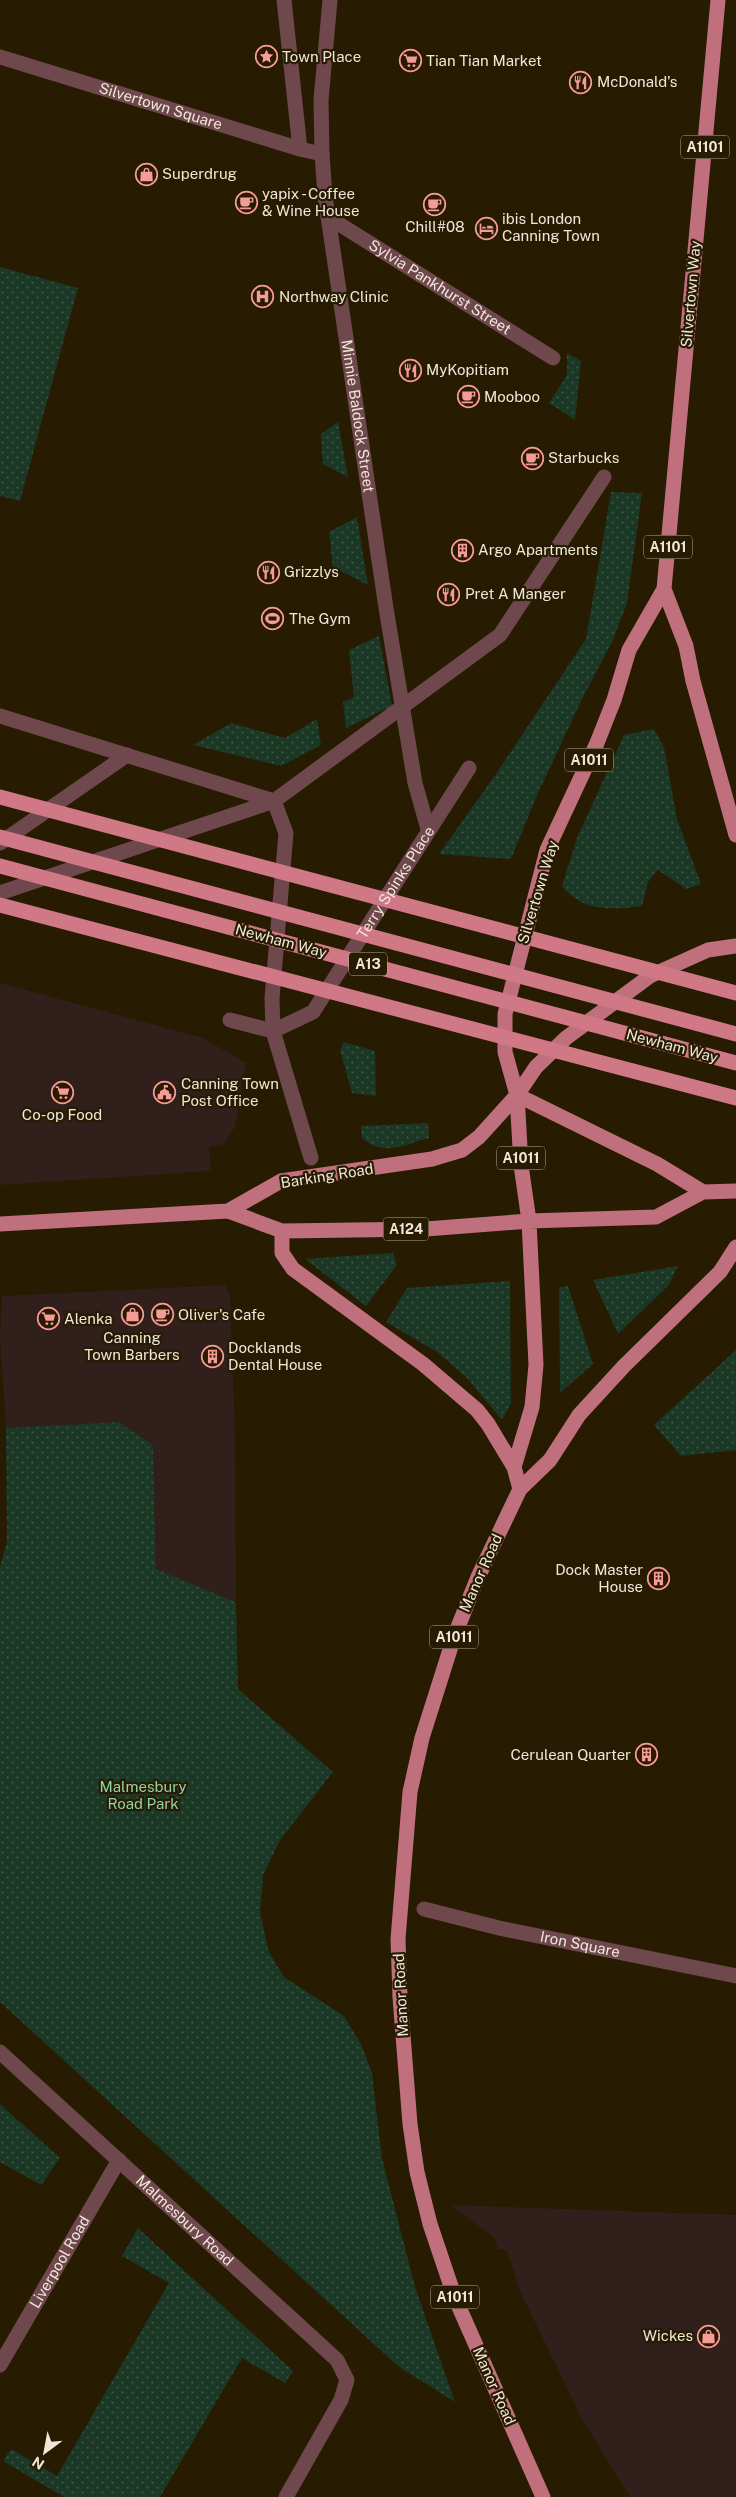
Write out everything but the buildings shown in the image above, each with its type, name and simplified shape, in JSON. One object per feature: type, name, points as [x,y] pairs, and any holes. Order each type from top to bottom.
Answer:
[{"type":"highway","points":[[0,797],[736,994]]},
{"type":"highway","name":"Newham Way","points":[[0,837],[736,1034]]},
{"type":"highway","name":"Newham Way","points":[[0,866],[736,1062]]},
{"type":"highway","name":"A13","points":[[0,905],[736,1098]]},
{"type":"main road","name":"Silvertown Way","points":[[517,1095],[505,1052],[505,1014],[547,850],[597,743],[629,650],[664,589],[718,0]]},
{"type":"main road","name":"Silvertown Way","points":[[664,589],[686,646],[693,681],[736,835]]},
{"type":"main road","name":"Barking Road","points":[[0,1224],[228,1211],[281,1181],[432,1160],[462,1150],[479,1137],[517,1095],[536,1067],[566,1038],[650,976],[708,950],[736,946]]},
{"type":"main road","points":[[517,1095],[657,1164],[703,1192],[736,1191]]},
{"type":"main road","name":"A1011","points":[[514,1467],[532,1407],[536,1364],[529,1221],[521,1165],[517,1095]]},
{"type":"main road","name":"A124","points":[[228,1211],[282,1231],[426,1229],[529,1221],[656,1217],[703,1192]]},
{"type":"main road","points":[[282,1231],[282,1253],[293,1269],[423,1364],[476,1410],[488,1424],[514,1467],[520,1489]]},
{"type":"main road","name":"Manor Road","points":[[542,2497],[456,2298],[430,2224],[418,2172],[410,2124],[400,1997],[398,1939],[410,1792],[422,1738],[452,1644],[478,1577],[520,1489],[550,1460],[579,1415],[624,1366],[720,1272],[736,1247]]},
{"type":"street","points":[[284,0],[300,149]]},
{"type":"street","name":"Minnie Baldock Street","points":[[330,0],[321,100],[322,154],[328,218],[381,578],[415,783],[428,829]]},
{"type":"street","name":"Silvertown Square","points":[[0,57],[300,149],[322,154]]},
{"type":"street","name":"Sylvia Pankhurst Street","points":[[328,218],[553,358]]},
{"type":"street","points":[[0,893],[274,800],[500,635],[604,477]]},
{"type":"street","points":[[0,716],[274,800]]},
{"type":"street","points":[[0,843],[91,778],[128,755]]},
{"type":"street","name":"Terry Spinks Place","points":[[273,1031],[313,1012],[428,829],[470,768]]},
{"type":"street","points":[[274,800],[286,833],[272,998],[273,1031],[312,1158]]},
{"type":"street","points":[[230,1020],[273,1031]]},
{"type":"street","name":"Iron Square","points":[[424,1909],[499,1928],[736,1976]]},
{"type":"street","name":"Malmesbury Road","points":[[0,2052],[336,2360],[347,2380],[341,2400],[286,2497]]},
{"type":"street","name":"Liverpool Road","points":[[0,2365],[119,2160]]},
{"type":"shaded area","points":[[0,983],[203,1038],[246,1063],[235,1127],[224,1144],[209,1147],[211,1171],[0,1185]]},
{"type":"shaded area","points":[[226,1285],[230,1296],[235,1433],[236,1602],[156,1569],[153,1445],[119,1422],[6,1428],[0,1337],[2,1296]]},
{"type":"shaded area","points":[[450,2205],[736,2215],[736,2497],[630,2497],[582,2419],[520,2291],[507,2250],[498,2249],[494,2237]]},
{"type":"green space","points":[[0,267],[78,288],[20,501],[0,496]]},
{"type":"green space","points":[[567,353],[581,361],[575,420],[549,403],[567,375]]},
{"type":"green space","points":[[338,422],[348,477],[323,464],[321,434]]},
{"type":"green space","points":[[611,492],[642,493],[627,603],[613,640],[583,697],[537,795],[511,859],[439,854],[496,774],[586,639]]},
{"type":"green space","points":[[357,517],[368,585],[333,567],[329,532]]},
{"type":"green space","points":[[379,636],[392,706],[346,728],[343,702],[354,697],[349,650]]},
{"type":"green space","points":[[317,719],[321,745],[281,766],[193,745],[231,723],[285,738]]},
{"type":"green space","points":[[654,729],[664,747],[677,819],[701,884],[686,889],[658,870],[648,882],[642,906],[609,908],[588,905],[579,901],[562,886],[577,838],[624,735]]},
{"type":"green space","points":[[344,1042],[375,1051],[376,1096],[352,1093],[340,1050]]},
{"type":"green space","points":[[428,1123],[429,1138],[394,1148],[378,1147],[362,1138],[361,1126]]},
{"type":"green space","points":[[393,1253],[397,1265],[366,1306],[305,1259]]},
{"type":"green space","points":[[678,1266],[668,1286],[618,1334],[593,1280]]},
{"type":"green space","points":[[510,1281],[511,1403],[502,1420],[467,1378],[437,1352],[386,1322],[407,1288]]},
{"type":"green space","points":[[568,1286],[593,1364],[560,1393],[559,1287]]},
{"type":"green space","points":[[736,1350],[736,1450],[681,1456],[654,1425]]},
{"type":"green space","name":"Malmesbury Road Park","points":[[119,1422],[153,1445],[156,1569],[236,1602],[238,1689],[333,1772],[280,1840],[263,1875],[260,1913],[269,1952],[284,1977],[344,2016],[362,2046],[372,2073],[382,2158],[415,2287],[455,2402],[399,2367],[0,2002],[0,1567],[7,1542],[6,1428]]},
{"type":"green space","points":[[0,2104],[60,2158],[41,2185],[0,2162]]},
{"type":"green space","points":[[138,2228],[293,2371],[285,2383],[242,2358],[160,2497],[64,2497],[3,2461],[11,2449],[57,2476],[169,2283],[122,2256]]},
{"type":"place","name":"Town Place","points":[[266,57]]},
{"type":"place","name":"Tian Tian Market","points":[[410,61]]},
{"type":"place","name":"McDonald's","points":[[581,82]]},
{"type":"place","name":"Superdrug","points":[[146,174]]},
{"type":"place","name":"yapix - Coffee & Wine House","points":[[246,203]]},
{"type":"place","name":"Chill#08","points":[[435,204]]},
{"type":"place","name":"ibis London Canning Town","points":[[486,228]]},
{"type":"place","name":"Northway Clinic","points":[[263,297]]},
{"type":"place","name":"MyKopitiam","points":[[410,370]]},
{"type":"place","name":"Mooboo","points":[[468,397]]},
{"type":"place","name":"Starbucks","points":[[532,458]]},
{"type":"place","name":"Argo Apartments","points":[[462,550]]},
{"type":"place","name":"Grizzlys","points":[[268,572]]},
{"type":"place","name":"Pret A Manger","points":[[449,594]]},
{"type":"place","name":"The Gym","points":[[273,619]]},
{"type":"place","name":"Co-op Food","points":[[62,1092]]},
{"type":"place","name":"Canning Town Post Office","points":[[165,1093]]},
{"type":"place","name":"Canning Town Barbers","points":[[132,1315]]},
{"type":"place","name":"Oliver's Cafe","points":[[162,1315]]},
{"type":"place","name":"Alenka","points":[[48,1319]]},
{"type":"place","name":"Docklands Dental House","points":[[212,1357]]},
{"type":"place","name":"Dock Master House","points":[[659,1579]]},
{"type":"place","name":"Cerulean Quarter","points":[[647,1755]]},
{"type":"place","name":"Wickes","points":[[709,2336]]}]
